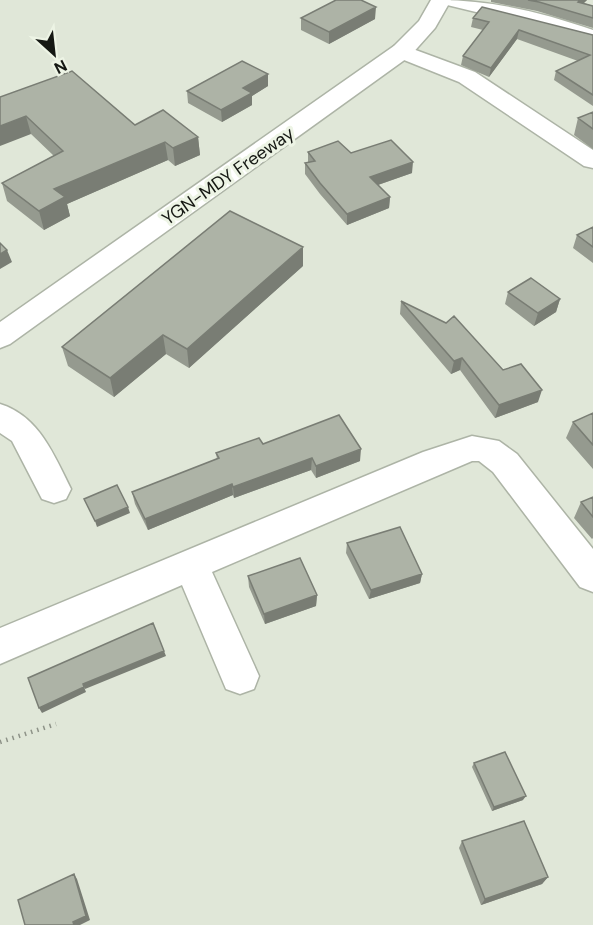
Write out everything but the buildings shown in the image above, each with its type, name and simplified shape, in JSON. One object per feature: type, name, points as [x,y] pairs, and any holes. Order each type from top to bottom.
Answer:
[{"type":"street","name":"YGN-MDY Freeway","points":[[0,337],[402,51],[428,24],[441,0]]},
{"type":"street","points":[[450,0],[561,26],[593,37]]},
{"type":"street","points":[[402,51],[468,77],[593,161]]},
{"type":"street","points":[[0,416],[23,432],[54,489]]},
{"type":"street","points":[[0,646],[435,460],[477,447],[490,450],[505,463],[593,576]]},
{"type":"street","points":[[191,565],[240,676]]},
{"type":"path","points":[[0,742],[56,724]]}]
